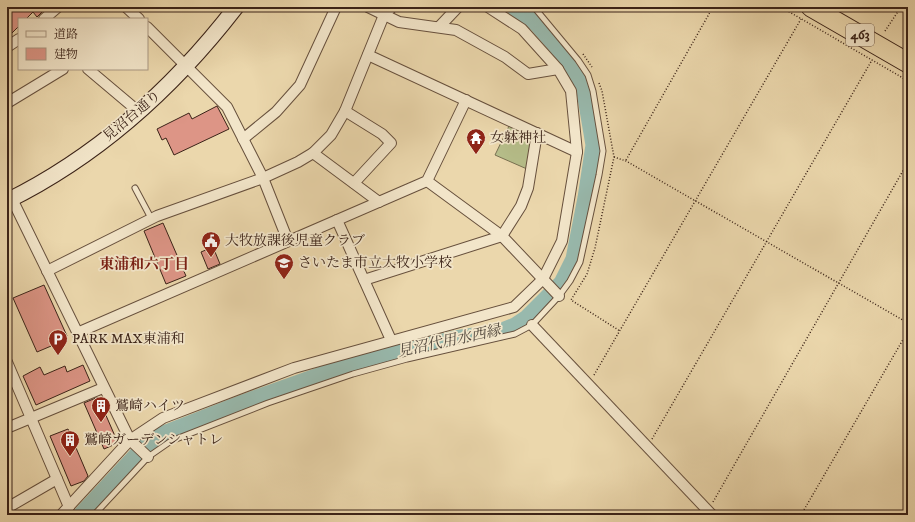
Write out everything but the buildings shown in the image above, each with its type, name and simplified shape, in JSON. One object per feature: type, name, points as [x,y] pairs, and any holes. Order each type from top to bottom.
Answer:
[{"type":"highway","name":"463","points":[[806,13],[908,63]]},
{"type":"street","points":[[45,18],[58,7]]},
{"type":"street","points":[[126,7],[138,18]]},
{"type":"street","name":"見沼台通り","points":[[10,200],[77,159],[139,112],[186,67],[236,7]]},
{"type":"street","points":[[243,139],[276,112],[300,85],[336,7]]},
{"type":"street","points":[[368,7],[399,22],[456,30],[505,57],[528,74],[558,69]]},
{"type":"street","points":[[47,271],[151,218],[262,178],[298,162],[313,153],[331,135],[346,112],[384,15],[392,7]]},
{"type":"street","points":[[439,27],[458,7]]},
{"type":"street","points":[[61,515],[133,443],[163,418],[294,368],[514,307],[543,279],[562,241],[577,152],[571,91],[558,69],[522,28],[488,7]]},
{"type":"street","points":[[148,28],[227,107],[262,178],[288,241]]},
{"type":"street","points":[[7,47],[18,39]]},
{"type":"street","points":[[368,54],[577,152]]},
{"type":"street","points":[[7,103],[62,70]]},
{"type":"street","points":[[89,70],[139,112]]},
{"type":"street","points":[[77,333],[428,181],[466,100]]},
{"type":"street","points":[[346,112],[382,134],[391,142],[354,183]]},
{"type":"street","points":[[364,280],[502,236],[521,206],[528,188],[537,133]]},
{"type":"street","points":[[313,153],[379,202]]},
{"type":"street","points":[[428,181],[502,236],[559,296]]},
{"type":"street","points":[[10,200],[47,271],[103,388],[133,443],[148,457]]},
{"type":"street","points":[[337,220],[391,340]]},
{"type":"street","points":[[532,325],[588,386],[710,513]]},
{"type":"street","points":[[7,362],[69,508]]},
{"type":"street","points":[[7,428],[103,388]]},
{"type":"street","points":[[7,508],[57,479]]},
{"type":"lane","points":[[94,515],[148,457],[171,441],[268,404],[353,374],[407,359],[515,334],[532,325],[559,296],[570,281],[580,262],[599,175],[602,151],[593,91],[588,76],[578,60],[534,7]]},
{"type":"lane","points":[[135,188],[151,218]]},
{"type":"path","points":[[626,161],[713,7]]},
{"type":"path","points":[[781,7],[806,13],[872,60],[908,81]]},
{"type":"path","points":[[885,31],[901,7]]},
{"type":"path","points":[[588,386],[806,13]]},
{"type":"path","points":[[581,51],[590,61],[595,73]]},
{"type":"path","points":[[647,448],[872,60]]},
{"type":"path","points":[[597,79],[602,91],[614,157],[591,261],[587,274],[571,300],[620,331]]},
{"type":"path","points":[[614,157],[626,161],[908,323]]},
{"type":"path","points":[[710,513],[908,162]]},
{"type":"path","points":[[801,515],[908,331]]},
{"type":"green space","points":[[509,126],[531,135],[527,169],[495,155]]},
{"type":"waterway","name":"見沼代用水西縁","points":[[81,515],[148,443],[159,436],[243,403],[355,363],[455,339],[500,332],[515,326],[527,318],[562,283],[574,259],[586,198],[594,145],[584,86],[558,48],[537,24],[514,7]]},
{"type":"place","name":"女躰神社","points":[[476,155]]},
{"type":"place","name":"大牧放課後児童クラブ","points":[[211,258]]},
{"type":"place","name":"さいたま市立大牧小学校","points":[[284,280]]},
{"type":"place","name":"PARK MAX東浦和","points":[[58,356]]},
{"type":"place","name":"鷲崎ハイツ","points":[[101,423]]},
{"type":"place","name":"鷲崎ガーデンシャトレ","points":[[70,457]]},
{"type":"district","name":"東浦和六丁目","points":[[144,264]]}]
